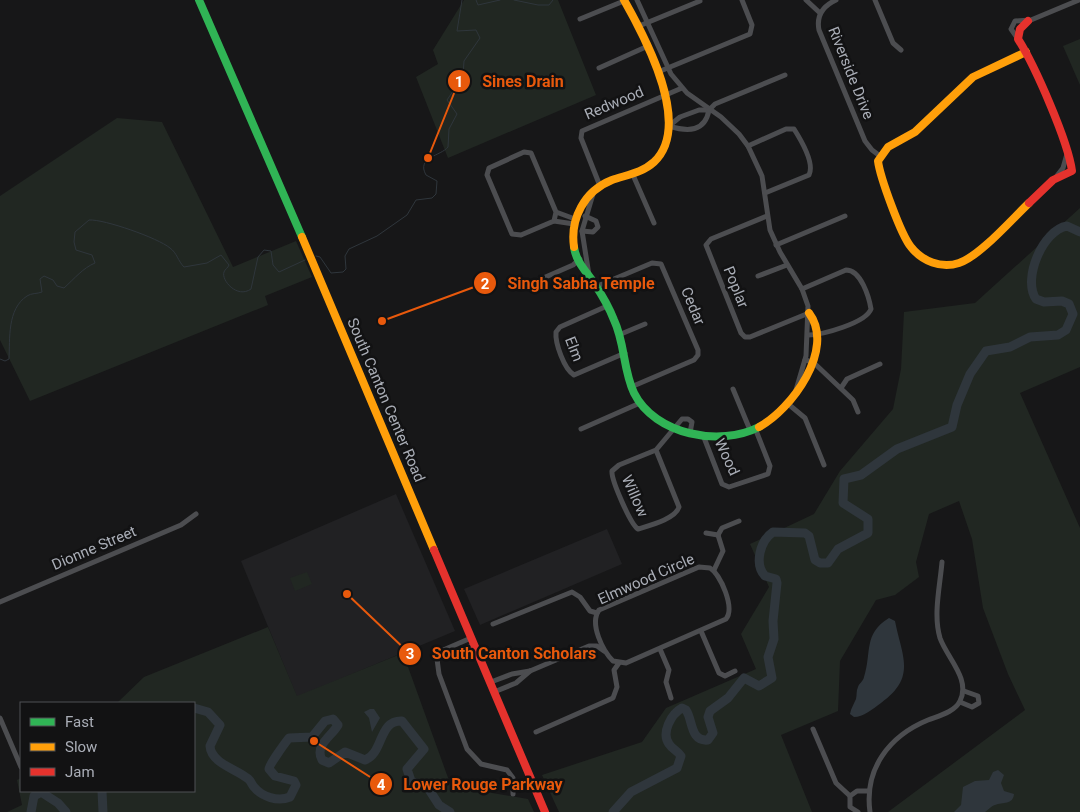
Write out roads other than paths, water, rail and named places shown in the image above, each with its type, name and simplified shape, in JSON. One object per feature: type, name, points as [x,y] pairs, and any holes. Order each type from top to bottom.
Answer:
[{"type":"street","name":"South Canton Center Road","points":[[199,0],[261,140],[545,812]]},
{"type":"street","points":[[580,19],[624,0],[639,26],[658,72],[670,126],[667,143],[658,159],[645,169],[600,186],[582,203],[573,244],[577,261],[607,306],[621,334],[631,387],[640,403],[655,418],[675,428],[704,436],[735,435],[768,422],[788,403],[796,390],[803,386],[813,362],[817,335],[815,321],[809,313]]},
{"type":"street","points":[[637,0],[668,69],[682,88],[708,110],[730,125],[748,146],[762,176],[767,216],[776,245],[802,289],[809,313],[805,360],[796,384],[796,390]]},
{"type":"street","points":[[658,72],[750,34],[752,25],[742,0]]},
{"type":"street","points":[[806,0],[820,13]]},
{"type":"street","name":"Riverside Drive","points":[[836,0],[827,5],[820,13],[818,26],[865,141],[880,156]]},
{"type":"street","points":[[875,0],[893,43],[901,50]]},
{"type":"street","points":[[1026,52],[992,67],[973,78],[915,132],[888,147],[880,156],[878,164],[880,176],[908,242],[921,257],[941,265],[958,263],[973,256],[1053,180],[1072,171],[1073,165],[1026,52],[1018,38],[1020,29],[1028,21],[1079,0]]},
{"type":"street","points":[[639,26],[700,1]]},
{"type":"street","points":[[599,68],[648,46]]},
{"type":"street","points":[[670,126],[680,117],[692,112],[708,110],[715,104],[786,75]]},
{"type":"street","name":"Redwood","points":[[600,186],[581,138],[582,131],[682,88]]},
{"type":"street","points":[[670,126],[680,130],[696,129],[705,123],[708,110]]},
{"type":"street","points":[[748,146],[786,129],[794,129],[810,163],[812,170],[809,175],[765,193]]},
{"type":"street","points":[[554,221],[556,212],[531,153],[524,152],[489,168],[487,175],[512,234],[521,235],[554,221],[577,221],[585,216],[594,193]]},
{"type":"street","points":[[632,175],[654,223]]},
{"type":"street","points":[[556,212],[577,221],[582,231],[590,278]]},
{"type":"street","points":[[582,231],[593,232],[598,227],[596,221],[585,216]]},
{"type":"street","name":"Poplar","points":[[767,216],[711,239],[706,245],[741,333],[750,337],[809,313]]},
{"type":"street","points":[[776,245],[845,216]]},
{"type":"street","points":[[525,286],[573,266],[585,256]]},
{"type":"street","name":"Cedar","points":[[595,287],[652,263],[661,264],[698,350],[698,355],[694,360],[631,387]]},
{"type":"street","points":[[758,276],[787,265]]},
{"type":"street","points":[[802,289],[846,270],[851,270],[858,275],[871,306],[867,316],[824,334],[808,336]]},
{"type":"street","name":"Elm","points":[[607,306],[560,327],[556,332],[556,340],[568,370],[574,375],[625,353]]},
{"type":"street","points":[[621,334],[645,324]]},
{"type":"street","points":[[805,360],[813,362],[841,388],[853,400],[858,412]]},
{"type":"street","points":[[841,388],[847,378],[880,364]]},
{"type":"street","points":[[733,389],[753,429]]},
{"type":"street","points":[[581,429],[640,403]]},
{"type":"street","points":[[788,403],[805,418],[824,465]]},
{"type":"street","points":[[675,428],[682,419],[688,419],[692,422],[690,433]]},
{"type":"street","name":"Willow","points":[[656,450],[679,506],[677,512],[671,516],[638,529],[630,519],[612,471],[619,465],[656,450],[675,428]]},
{"type":"street","name":"Wood","points":[[704,436],[722,484],[728,487],[768,474],[770,466],[753,429]]},
{"type":"street","name":"Dionne Street","points":[[0,602],[181,525],[196,514]]},
{"type":"street","points":[[718,534],[722,528],[739,521]]},
{"type":"street","points":[[706,533],[718,534]]},
{"type":"street","points":[[714,570],[723,551],[718,534]]},
{"type":"street","points":[[813,729],[836,782],[850,796],[850,807],[859,812],[870,811],[869,791],[876,765],[892,742],[913,726],[952,709],[960,702],[964,691],[962,682],[943,646],[938,632],[937,618],[942,562]]},
{"type":"street","name":"Elmwood Circle","points":[[699,567],[707,567],[714,570],[730,606],[730,613],[724,622],[626,663],[619,663],[599,646],[589,646],[596,639],[595,621],[597,613],[602,608],[699,567]]},
{"type":"street","points":[[493,624],[572,592],[580,597],[590,611],[597,613]]},
{"type":"street","name":"Elmwood Circle","points":[[596,629],[608,655]]},
{"type":"street","points":[[701,631],[718,673],[725,676],[735,671]]},
{"type":"street","points":[[472,641],[444,657],[438,657],[439,674],[467,749],[482,764],[507,770],[513,778],[513,794]]},
{"type":"street","points":[[490,682],[512,674],[530,671],[589,646]]},
{"type":"street","points":[[660,648],[669,670],[666,682],[671,698]]},
{"type":"street","points":[[536,732],[613,698],[617,687],[614,670],[619,663]]},
{"type":"street","points":[[494,692],[516,683],[530,671]]},
{"type":"street","points":[[960,702],[972,707],[979,704],[978,696],[964,691]]},
{"type":"street","points":[[0,718],[20,765]]},
{"type":"street","points":[[850,796],[857,791],[869,791]]},
{"type":"waterway","points":[[316,256],[320,257],[331,273],[343,272],[346,269],[345,256],[349,249],[377,236],[407,215],[416,200],[432,198],[436,194],[437,181],[426,175],[424,164],[448,147],[449,129],[457,114],[447,100],[463,76],[464,61],[480,38],[476,30],[457,31],[462,0]]},
{"type":"waterway","points":[[476,0],[478,5],[500,0]]},
{"type":"waterway","points":[[514,0],[538,5],[549,5],[553,0]]},
{"type":"waterway","points":[[0,359],[5,361],[9,359],[13,316],[16,309],[27,296],[42,292],[40,279],[44,276],[53,280],[57,286],[64,288],[83,270],[95,263],[92,255],[76,250],[74,242],[75,232],[89,220],[118,226],[154,239],[172,250],[184,267],[207,263],[221,255],[229,265],[224,272],[225,279],[231,287],[240,292],[251,289],[258,257],[264,250],[271,251],[273,265],[279,272],[305,260]]},
{"type":"waterway","points":[[613,812],[631,792],[677,768],[681,756],[669,744],[666,735],[668,724],[678,711],[682,708],[686,710],[695,734],[702,740],[708,740],[713,733],[708,717],[710,711],[728,698],[744,678],[759,686],[772,678],[768,657],[774,639],[773,621],[777,583],[776,579],[765,576],[759,559],[762,547],[768,536],[773,532],[805,533],[809,536],[815,560],[820,563],[828,563],[838,549],[868,533],[868,519],[843,503],[844,479],[861,475],[897,449],[952,427],[957,405],[970,374],[986,351],[1010,347],[1030,337],[1058,335],[1066,330],[1073,314],[1069,304],[1062,301],[1044,302],[1036,299],[1032,290],[1033,268],[1043,246],[1058,229],[1067,226],[1080,232]]},
{"type":"waterway","points":[[195,708],[208,712],[220,725],[210,746],[211,752],[215,757],[248,779],[257,791],[275,799],[290,797],[296,785],[294,781],[275,776],[269,769],[289,738],[312,737],[325,721],[333,719],[338,725],[322,745],[320,750],[322,760],[329,763],[345,752],[365,760],[375,751],[389,726],[394,722],[402,721],[424,749],[407,769],[411,781],[428,788],[439,805],[450,812]]},
{"type":"waterway","points":[[31,812],[34,796],[41,792],[58,803],[66,812]]},
{"type":"waterway","points":[[102,792],[103,812]]},
{"type":"place","name":"Sines Drain","points":[[428,158]]},
{"type":"place","name":"Singh Sabha Temple","points":[[382,321]]},
{"type":"place","name":"South Canton Scholars","points":[[347,594]]},
{"type":"place","name":"Lower Rouge Parkway","points":[[314,741]]}]
